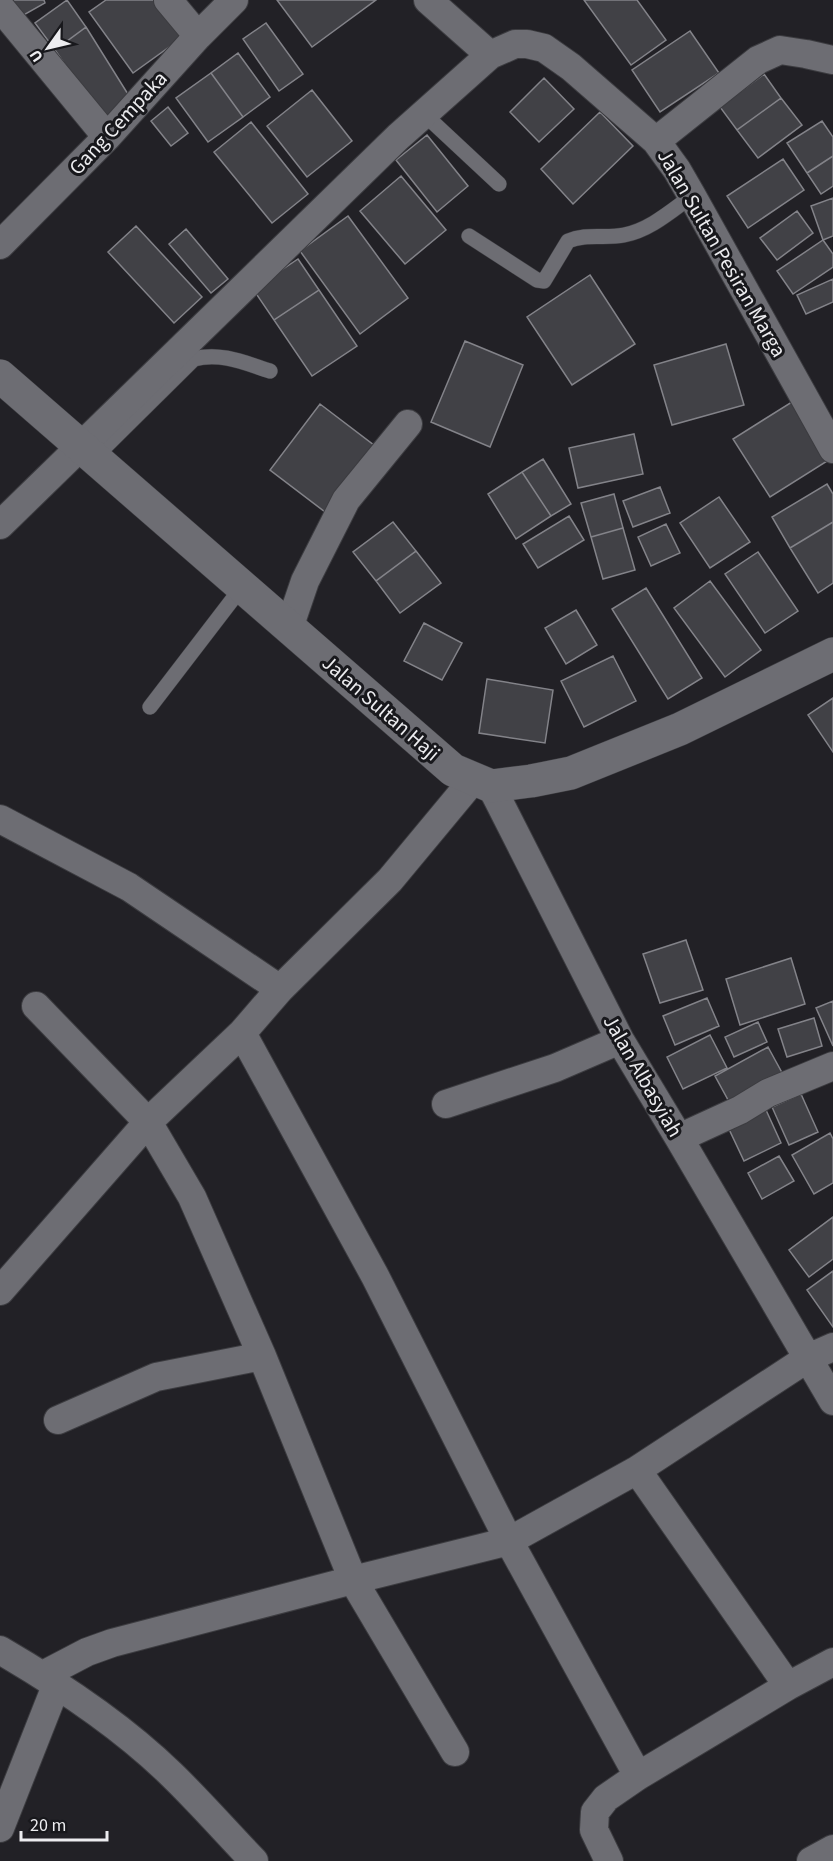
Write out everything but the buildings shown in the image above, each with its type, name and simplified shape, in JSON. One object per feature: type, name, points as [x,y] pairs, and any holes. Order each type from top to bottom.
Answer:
[{"type":"street","points":[[168,0],[198,36]]},
{"type":"street","name":"Gang Cempaka","points":[[0,245],[107,137],[198,36],[234,0]]},
{"type":"street","points":[[0,525],[87,452],[424,114],[490,55],[428,0]]},
{"type":"street","points":[[0,7],[107,137]]},
{"type":"street","name":"Jalan Sultan Pesiran Marga","points":[[490,55],[515,44],[544,48],[571,67],[656,141],[692,196],[833,449]]},
{"type":"street","points":[[656,141],[758,60],[780,50],[833,60]]},
{"type":"street","name":"Jalan Sultan Haji","points":[[0,376],[453,770],[482,783]]},
{"type":"street","points":[[290,628],[305,581],[346,500],[408,424]]},
{"type":"street","points":[[0,1291],[148,1122],[242,1033],[280,989],[390,880],[482,783],[531,781],[571,773],[680,729],[833,654]]},
{"type":"street","name":"Jalan Albasyiah","points":[[482,783],[620,1040],[679,1138],[820,1353],[833,1401]]},
{"type":"street","points":[[0,819],[129,887],[280,989]]},
{"type":"street","points":[[36,1006],[148,1122],[192,1197],[262,1356],[353,1580],[454,1752]]},
{"type":"street","points":[[242,1033],[375,1276],[508,1541],[638,1776]]},
{"type":"street","points":[[446,1104],[555,1068],[620,1040]]},
{"type":"street","points":[[679,1138],[740,1110],[768,1093],[833,1066]]},
{"type":"street","points":[[0,1828],[50,1680],[87,1652],[112,1643],[508,1541],[637,1470],[820,1353]]},
{"type":"street","points":[[58,1420],[156,1377],[262,1356]]},
{"type":"street","points":[[637,1470],[788,1686]]},
{"type":"street","points":[[0,1651],[50,1680],[116,1727],[171,1773],[254,1861]]},
{"type":"street","points":[[609,1861],[594,1830],[595,1812],[606,1798],[638,1776],[788,1686],[833,1662]]},
{"type":"street","points":[[811,1861],[833,1849]]},
{"type":"lane","points":[[424,114],[499,184]]},
{"type":"lane","points":[[469,236],[537,280],[544,281],[568,241],[583,236],[623,235],[643,229],[692,196]]},
{"type":"lane","points":[[87,452],[194,359],[206,356],[224,357],[270,371]]},
{"type":"lane","points":[[150,708],[242,587]]}]
